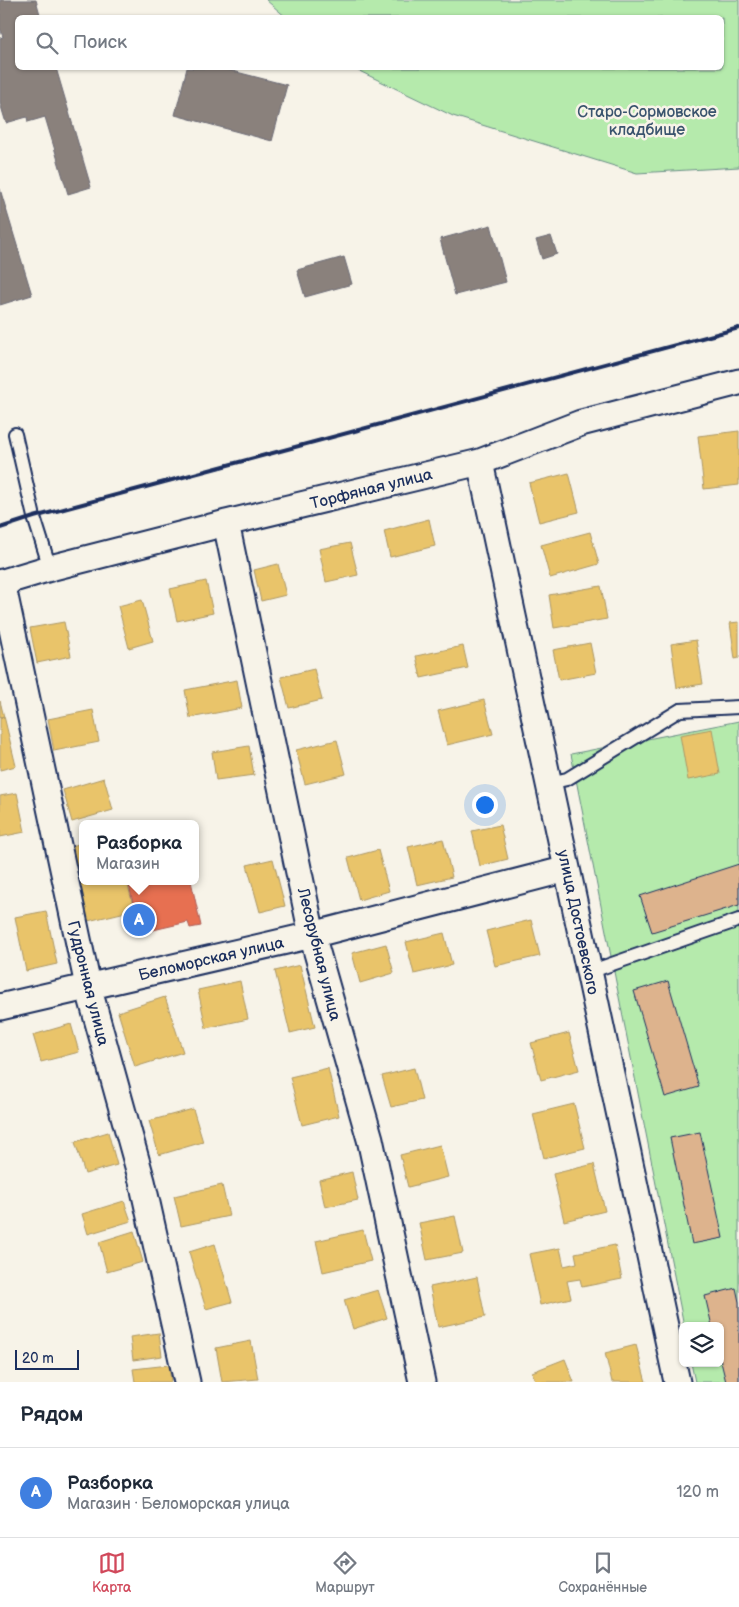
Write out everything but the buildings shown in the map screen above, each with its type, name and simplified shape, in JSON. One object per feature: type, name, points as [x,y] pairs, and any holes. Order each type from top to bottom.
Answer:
[{"type":"street","name":"Торфяная улица","points":[[1,582],[226,523],[480,462],[581,424],[739,382]]},
{"type":"street","name":"улица Достоевского","points":[[480,462],[677,1382]]},
{"type":"street","name":"Лесорубная улица","points":[[226,523],[312,935],[370,1139],[422,1382]]},
{"type":"street","name":"Гудронная улица","points":[[1,582],[88,986],[142,1181],[187,1382]]},
{"type":"street","name":"Беломорская улица","points":[[0,1007],[312,935],[567,869]]},
{"type":"lane","points":[[15,434],[34,517],[50,568]]},
{"type":"lane","points":[[549,783],[567,779],[680,710],[739,707]]},
{"type":"lane","points":[[589,972],[739,920]]},
{"type":"green space","name":"Старо-Сормовское кладбище","points":[[266,0],[739,0],[739,167],[637,173],[453,116],[357,70],[724,70],[724,15],[284,15]]},
{"type":"green space","points":[[739,721],[739,1382],[695,1382],[692,1367],[724,1367],[724,1322],[683,1322],[571,754]]},
{"type":"railway","points":[[0,528],[34,517],[739,328]]},
{"type":"place","name":"Разборка","points":[[139,920]]}]
